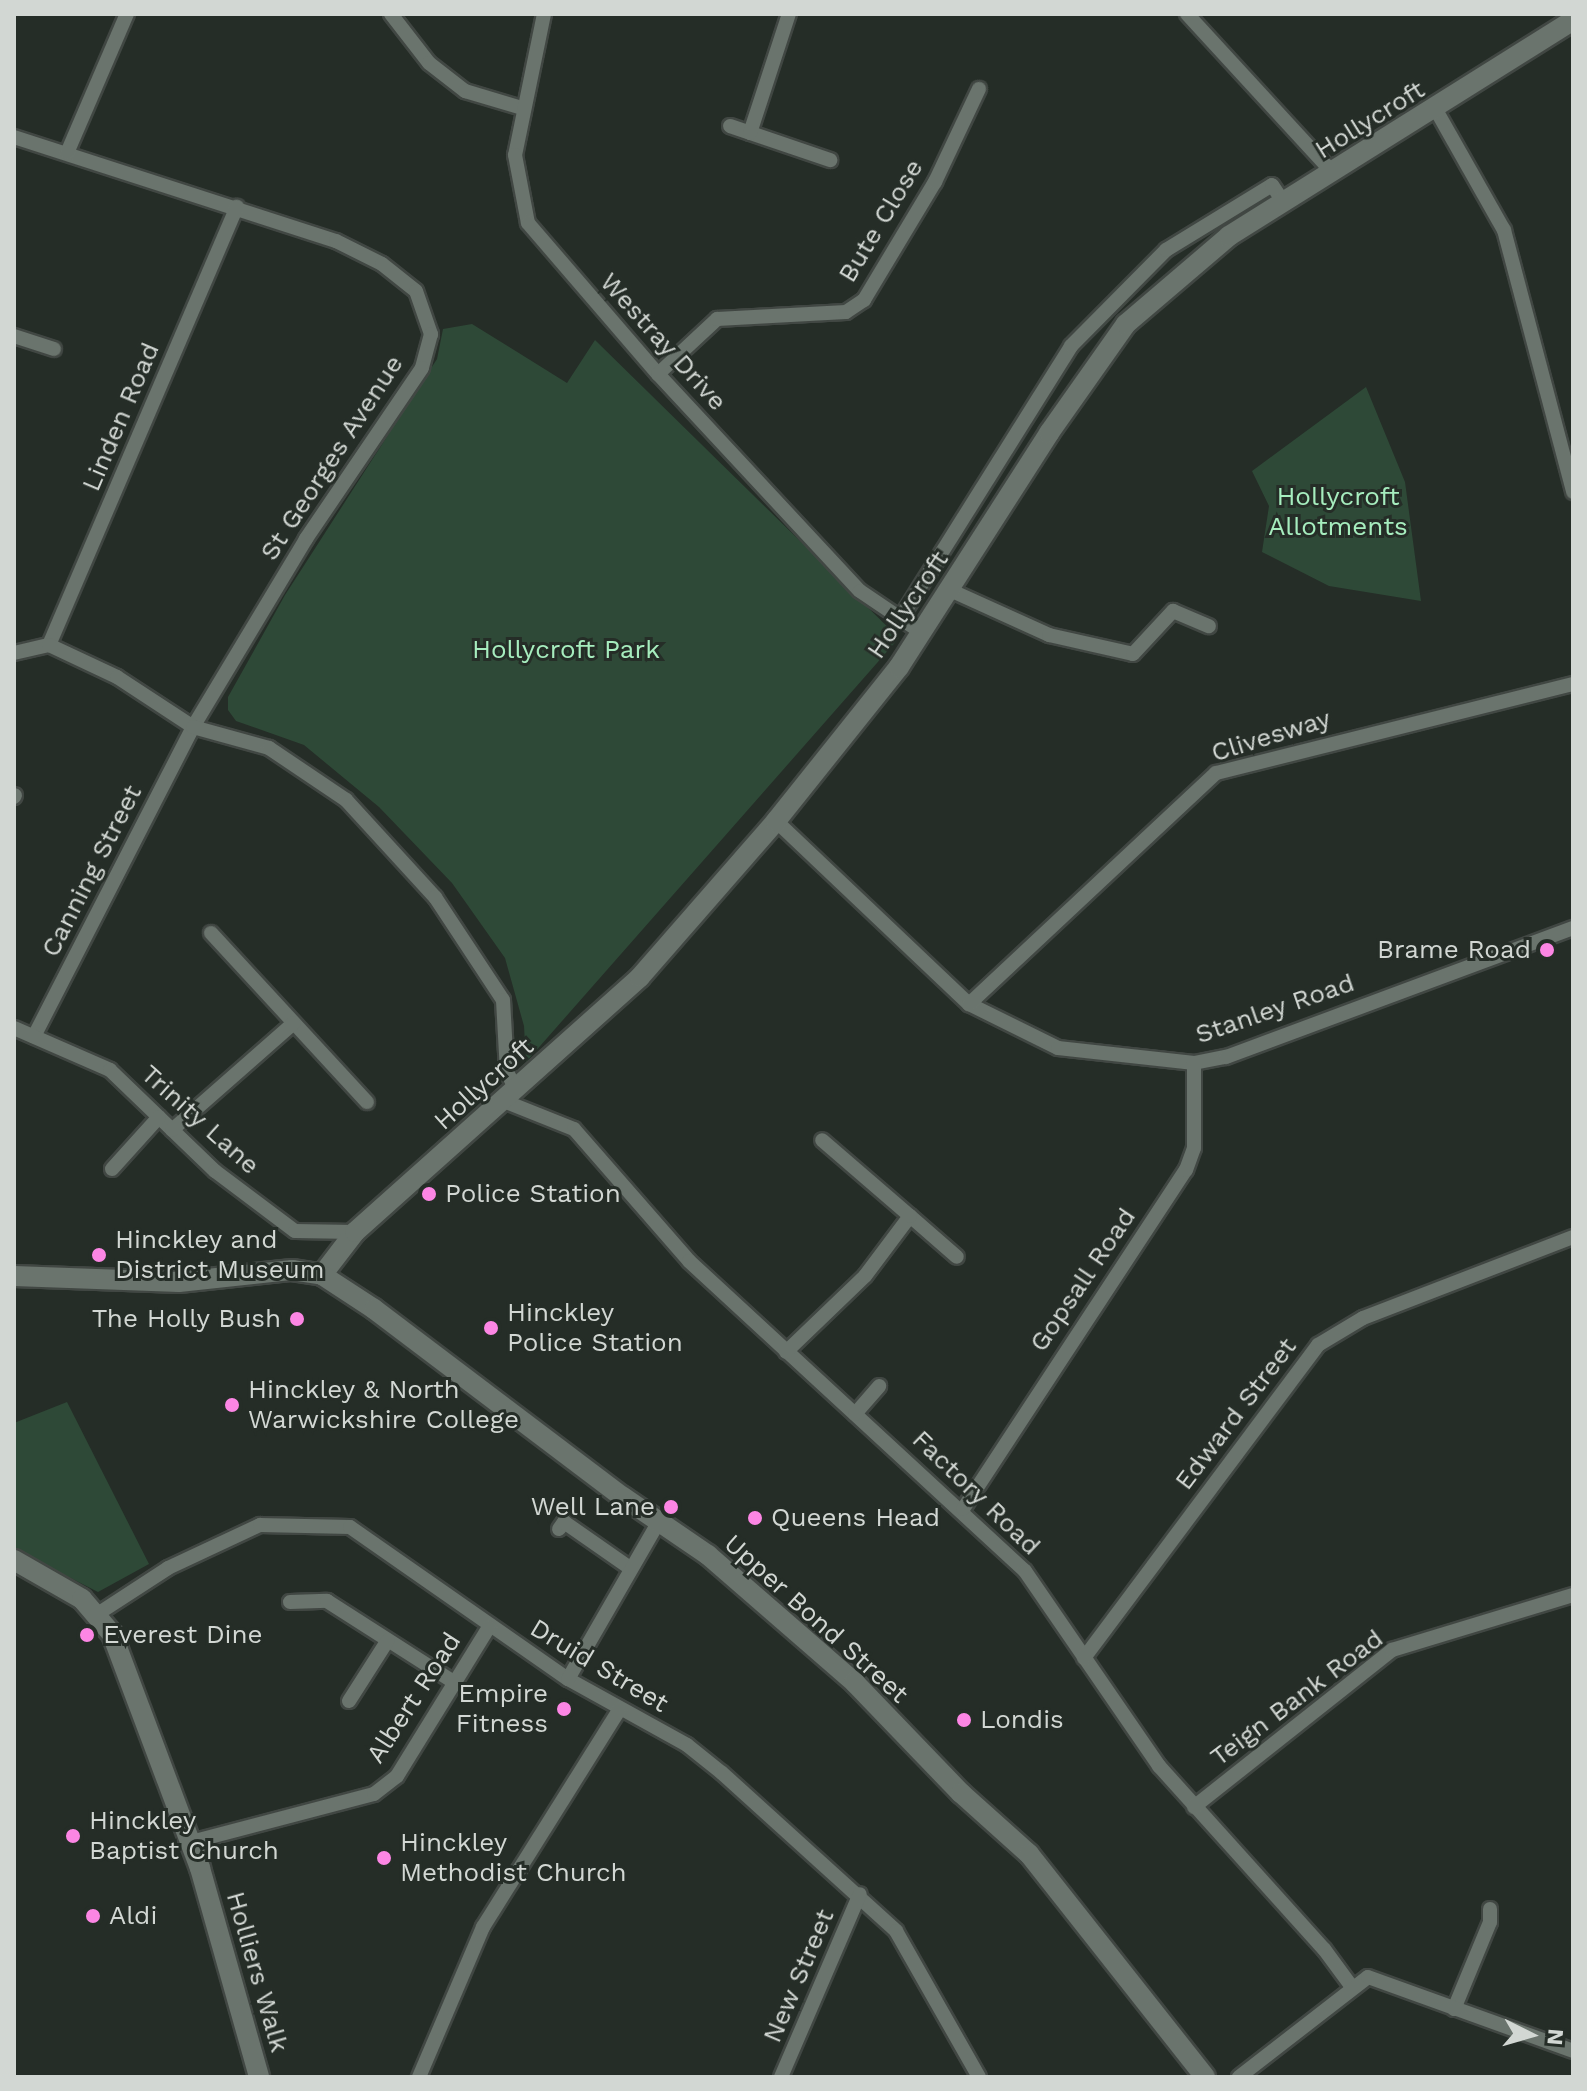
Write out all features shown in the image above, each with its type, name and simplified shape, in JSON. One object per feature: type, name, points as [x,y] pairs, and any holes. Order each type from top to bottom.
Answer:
[{"type":"main road","name":"Hollycroft","points":[[322,1275],[355,1232],[640,977],[776,821],[952,591],[1049,433],[1126,324],[1229,236],[1436,110],[1573,20]]},
{"type":"main road","points":[[14,1276],[118,1282],[203,1280],[292,1270],[322,1275]]},
{"type":"main road","name":"Upper Bond Street","points":[[322,1275],[455,1365],[658,1523],[708,1555],[766,1603],[1029,1854],[1205,2077]]},
{"type":"main road","name":"Holliers Walk","points":[[14,1560],[82,1599],[112,1634],[191,1842],[259,2077]]},
{"type":"street","points":[[67,153],[127,14]]},
{"type":"street","points":[[391,14],[429,63],[465,91],[522,108]]},
{"type":"street","name":"Westray Drive","points":[[544,14],[522,108],[516,179],[528,223],[658,374],[860,591],[922,633]]},
{"type":"street","points":[[750,133],[789,14]]},
{"type":"street","points":[[1187,14],[1333,173]]},
{"type":"street","name":"Bute Close","points":[[658,374],[717,319],[846,312],[864,300],[935,182],[979,89]]},
{"type":"street","points":[[1436,110],[1504,230],[1573,492]]},
{"type":"street","points":[[730,126],[830,160]]},
{"type":"street","name":"St Georges Avenue","points":[[14,137],[336,241],[382,264],[416,291],[431,334],[422,368],[306,539],[193,727]]},
{"type":"street","points":[[900,619],[1071,346],[1166,250],[1272,185],[1285,204]]},
{"type":"street","name":"Linden Road","points":[[49,645],[237,207]]},
{"type":"street","points":[[14,336],[54,349]]},
{"type":"street","points":[[952,591],[1049,635],[1133,654],[1173,611],[1209,626]]},
{"type":"street","points":[[14,653],[49,645],[117,677],[193,727],[269,748],[346,800],[435,897],[503,1000],[510,1095]]},
{"type":"street","name":"Clivesway","points":[[969,1004],[1216,773],[1573,684]]},
{"type":"street","name":"Canning Street","points":[[34,1037],[193,727]]},
{"type":"street","name":"Stanley Road","points":[[776,821],[969,1004],[1058,1048],[1194,1063],[1226,1057],[1573,928]]},
{"type":"street","points":[[211,933],[367,1102]]},
{"type":"street","points":[[172,1130],[294,1023]]},
{"type":"street","name":"Trinity Lane","points":[[14,1028],[110,1070],[215,1171],[295,1231],[355,1232]]},
{"type":"street","name":"Gopsall Road","points":[[963,1509],[1186,1170],[1194,1148],[1194,1063]]},
{"type":"street","name":"Factory Road","points":[[510,1095],[574,1129],[668,1239],[786,1352],[963,1509],[1025,1571],[1121,1716],[1194,1807],[1324,1949],[1352,1987]]},
{"type":"street","points":[[112,1169],[159,1117]]},
{"type":"street","points":[[822,1140],[957,1257]]},
{"type":"street","points":[[786,1352],[865,1276],[910,1216]]},
{"type":"street","name":"Edward Street","points":[[1084,1658],[1318,1345],[1363,1318],[1573,1237]]},
{"type":"street","points":[[855,1414],[879,1386]]},
{"type":"street","points":[[559,1529],[564,1522],[630,1568]]},
{"type":"street","name":"Druid Street","points":[[96,1615],[135,1587],[225,1538],[260,1525],[322,1523],[350,1527],[373,1540],[489,1627],[568,1679],[687,1745],[860,1894],[906,1944],[950,2034],[979,2077]]},
{"type":"street","points":[[568,1679],[658,1523]]},
{"type":"street","name":"Teign Bank Road","points":[[1194,1807],[1392,1650],[1573,1595]]},
{"type":"street","points":[[290,1602],[327,1601],[455,1683]]},
{"type":"street","name":"Albert Road","points":[[191,1842],[374,1794],[397,1776],[489,1627]]},
{"type":"street","points":[[349,1701],[388,1640]]},
{"type":"street","points":[[419,2077],[483,1927],[619,1710]]},
{"type":"street","name":"New Street","points":[[781,2077],[860,1894]]},
{"type":"street","points":[[1454,2009],[1490,1922],[1490,1909]]},
{"type":"street","points":[[1239,2077],[1352,1987],[1374,1977],[1571,2051]]},
{"type":"green space","name":"Hollycroft Park","points":[[472,324],[567,383],[595,340],[899,638],[526,1062],[524,1026],[505,958],[452,883],[379,807],[304,745],[236,721],[228,710],[228,697],[285,595],[437,359],[443,329]]},
{"type":"green space","name":"Hollycroft Allotments","points":[[1366,387],[1405,482],[1421,601],[1329,586],[1262,552],[1269,506],[1252,471]]},
{"type":"green space","points":[[67,1402],[149,1564],[98,1592],[14,1549],[14,1423]]},
{"type":"place","name":"Brame Road","points":[[1547,950]]},
{"type":"place","name":"Police Station","points":[[429,1194]]},
{"type":"place","name":"Hinckley and District Museum","points":[[99,1255]]},
{"type":"place","name":"The Holly Bush","points":[[297,1319]]},
{"type":"place","name":"Hinckley Police Station","points":[[491,1328]]},
{"type":"place","name":"Hinckley & North Warwickshire College","points":[[232,1405]]},
{"type":"place","name":"Well Lane","points":[[671,1507]]},
{"type":"place","name":"Queens Head","points":[[755,1518]]},
{"type":"place","name":"Everest Dine","points":[[87,1635]]},
{"type":"place","name":"Empire Fitness","points":[[564,1709]]},
{"type":"place","name":"Londis","points":[[964,1720]]},
{"type":"place","name":"Hinckley Baptist Church","points":[[73,1836]]},
{"type":"place","name":"Hinckley Methodist Church","points":[[384,1858]]},
{"type":"place","name":"Aldi","points":[[93,1916]]}]
